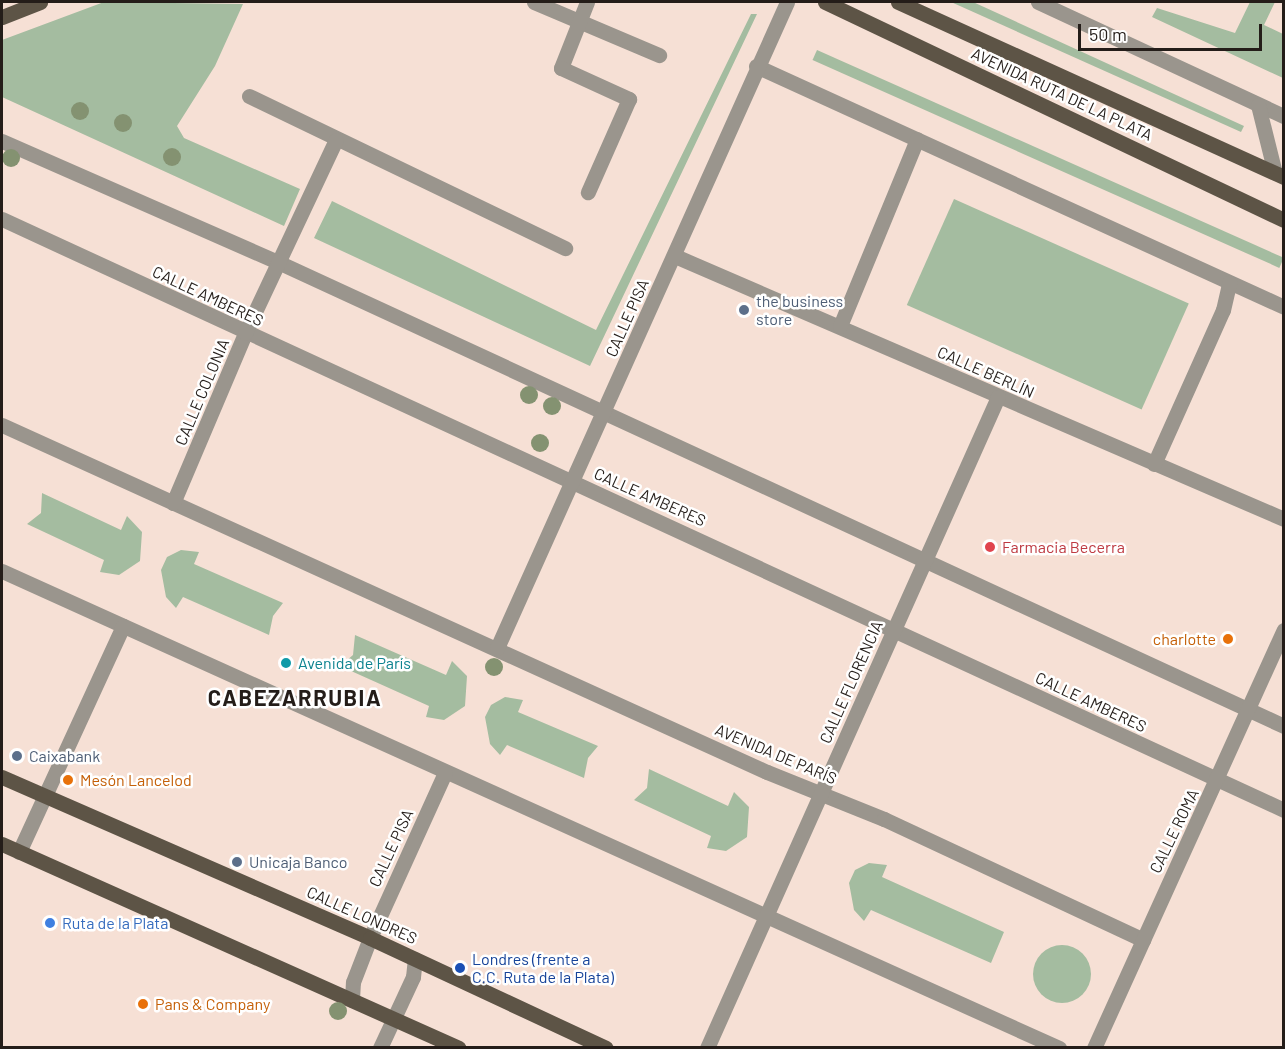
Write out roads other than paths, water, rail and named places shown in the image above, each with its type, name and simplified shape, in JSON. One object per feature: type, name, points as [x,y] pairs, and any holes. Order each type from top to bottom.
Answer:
[{"type":"main road","points":[[2,17],[40,2]]},
{"type":"main road","name":"AVENIDA RUTA DE LA PLATA","points":[[825,2],[1284,220]]},
{"type":"main road","name":"AVENIDA RUTA DE LA PLATA","points":[[898,2],[1279,175]]},
{"type":"main road","name":"CALLE LONDRES","points":[[2,777],[370,938],[606,1047]]},
{"type":"main road","points":[[2,844],[459,1047]]},
{"type":"street","points":[[534,2],[659,55]]},
{"type":"street","points":[[587,2],[561,69],[629,99],[588,192]]},
{"type":"street","name":"CALLE PISA","points":[[497,648],[570,482],[604,413],[675,255],[786,2]]},
{"type":"street","points":[[1038,2],[1284,116]]},
{"type":"street","points":[[756,66],[1284,307]]},
{"type":"street","points":[[249,96],[336,140],[565,248]]},
{"type":"street","points":[[1258,105],[1279,175]]},
{"type":"street","points":[[840,326],[917,139]]},
{"type":"street","name":"CALLE COLONIA","points":[[173,503],[245,333],[280,263],[336,140]]},
{"type":"street","points":[[2,141],[280,263],[925,563],[1284,726]]},
{"type":"street","name":"CALLE AMBERES","points":[[2,219],[1284,810]]},
{"type":"street","name":"CALLE BERLÍN","points":[[675,255],[998,397],[1284,519]]},
{"type":"street","points":[[1154,464],[1222,310],[1229,283]]},
{"type":"street","name":"CALLE FLORENCIA","points":[[707,1047],[767,918],[998,397]]},
{"type":"street","name":"AVENIDA DE PARÍS","points":[[2,425],[767,772],[822,793],[1143,940]]},
{"type":"street","points":[[2,571],[445,773],[1059,1047]]},
{"type":"street","points":[[19,852],[123,626]]},
{"type":"street","name":"CALLE ROMA","points":[[1094,1047],[1218,780],[1284,630]]},
{"type":"street","name":"CALLE PISA","points":[[352,1000],[353,982],[370,938],[445,773]]},
{"type":"street","points":[[380,1047],[413,976],[415,959]]},
{"type":"place","name":"the business store","points":[[744,310]]},
{"type":"place","name":"Farmacia Becerra","points":[[990,547]]},
{"type":"place","name":"charlotte","points":[[1228,639]]},
{"type":"place","name":"Avenida de París","points":[[286,663]]},
{"type":"place","name":"Caixabank","points":[[17,756]]},
{"type":"place","name":"Mesón Lancelod","points":[[68,780]]},
{"type":"place","name":"Unicaja Banco","points":[[237,862]]},
{"type":"place","name":"Ruta de la Plata","points":[[50,923]]},
{"type":"place","name":"Londres (frente a C.C. Ruta de la Plata)","points":[[460,968]]},
{"type":"place","name":"Pans & Company","points":[[143,1004]]},
{"type":"district","name":"CABEZARRUBIA","points":[[295,698]]}]
